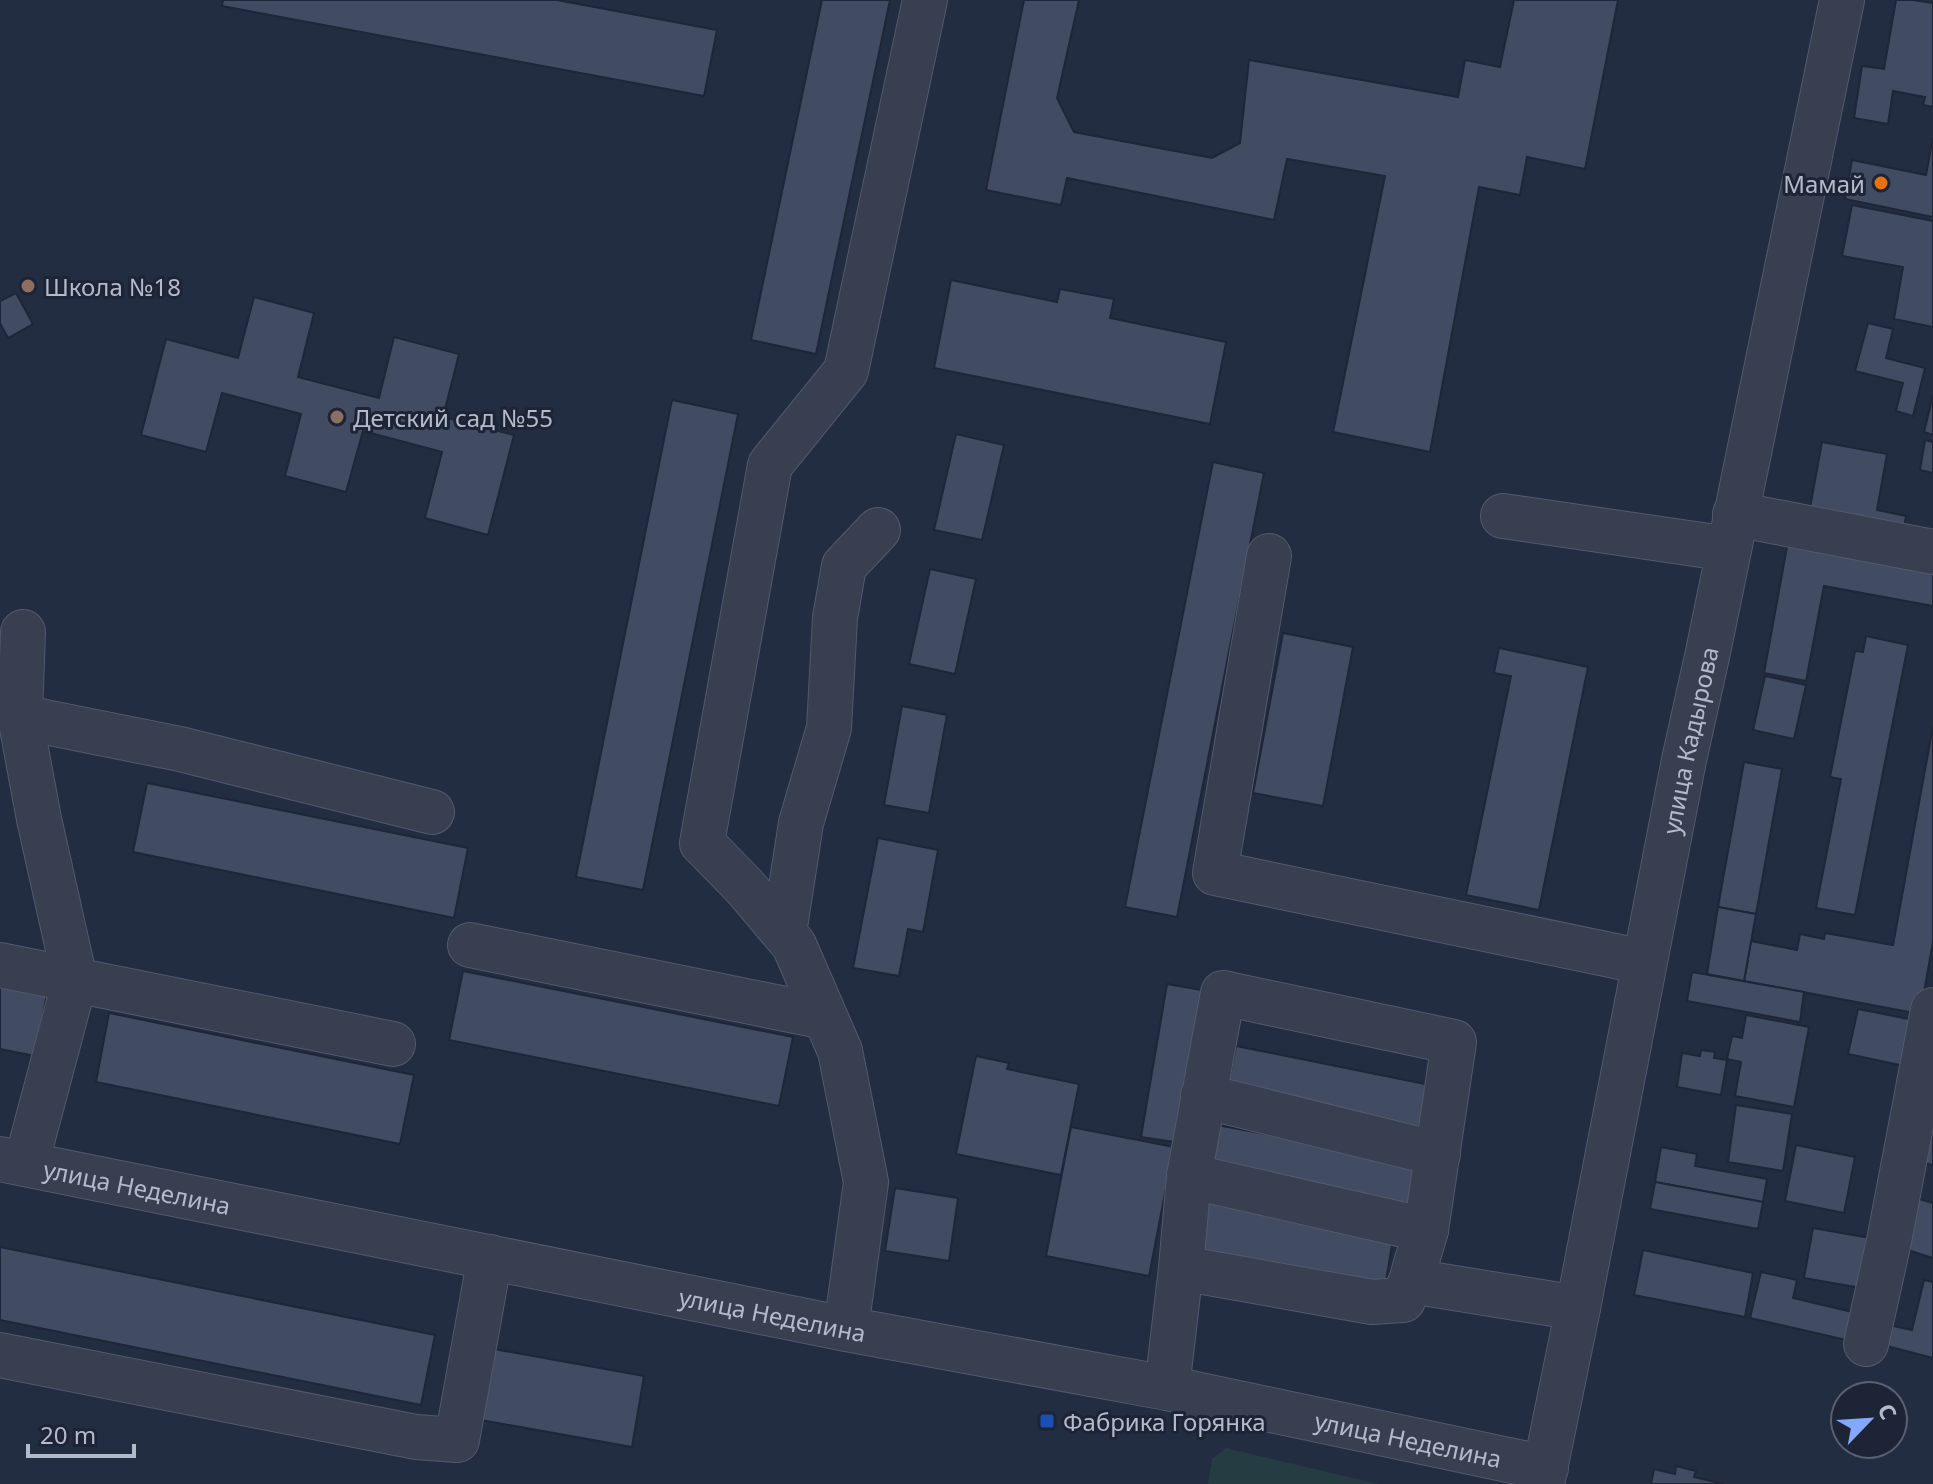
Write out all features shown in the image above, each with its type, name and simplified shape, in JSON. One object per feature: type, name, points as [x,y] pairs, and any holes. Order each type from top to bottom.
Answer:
[{"type":"street","points":[[846,1329],[866,1182],[840,1051],[794,945],[745,887],[702,843],[770,465],[846,371],[925,0]]},
{"type":"street","name":"улица Кадырова","points":[[1544,1476],[1684,760],[1842,0]]},
{"type":"street","points":[[1503,516],[1732,531],[1933,552]]},
{"type":"street","points":[[784,933],[801,823],[829,728],[835,618],[844,566],[878,530]]},
{"type":"street","points":[[1269,556],[1215,873],[1644,962]]},
{"type":"street","points":[[13,1161],[75,980],[20,717],[23,632]]},
{"type":"street","points":[[20,717],[180,749],[432,812]]},
{"type":"street","points":[[470,945],[825,1017]]},
{"type":"street","points":[[0,965],[393,1044]]},
{"type":"street","points":[[1167,1388],[1189,1176],[1223,993],[1454,1042],[1426,1230],[1403,1300],[1372,1302],[1181,1268]]},
{"type":"street","points":[[1866,1344],[1933,1010]]},
{"type":"street","points":[[1203,1096],[1438,1154]]},
{"type":"street","name":"улица Неделина","points":[[13,1161],[846,1329],[1167,1388],[1544,1476]]},
{"type":"street","points":[[1189,1176],[1426,1230]]},
{"type":"street","points":[[0,1355],[416,1437],[457,1440],[490,1257]]},
{"type":"street","points":[[1411,1281],[1578,1308]]},
{"type":"green space","points":[[1226,1448],[1378,1484],[1208,1484],[1212,1459]]},
{"type":"building","points":[[223,0],[557,0],[717,30],[704,96],[222,6]]},
{"type":"building","points":[[822,0],[890,0],[816,354],[751,340]]},
{"type":"building","points":[[1024,0],[1079,0],[1057,98],[1074,132],[1212,158],[1240,143],[1249,60],[1458,97],[1465,60],[1500,67],[1514,0],[1618,0],[1585,169],[1527,157],[1520,195],[1479,187],[1430,452],[1333,432],[1385,176],[1287,159],[1274,220],[1067,178],[1061,205],[986,190]]},
{"type":"building","points":[[1896,0],[1933,3],[1933,107],[1923,105],[1925,97],[1893,91],[1888,124],[1854,118],[1862,66],[1884,69]]},
{"type":"building","points":[[1933,137],[1933,217],[1845,199],[1852,160],[1926,175]]},
{"type":"building","points":[[1852,205],[1933,221],[1933,327],[1894,319],[1903,267],[1842,256]]},
{"type":"building","points":[[951,280],[1057,302],[1060,289],[1114,299],[1110,318],[1226,342],[1210,424],[934,368]]},
{"type":"building","points":[[16,293],[33,324],[8,338],[0,323],[0,301]]},
{"type":"building","points":[[254,297],[314,313],[298,377],[379,398],[394,337],[459,354],[443,417],[514,435],[488,535],[425,518],[442,452],[363,431],[346,492],[285,476],[301,414],[222,393],[206,452],[141,435],[166,339],[238,358]]},
{"type":"building","points":[[1868,323],[1893,329],[1886,358],[1925,368],[1913,416],[1896,411],[1903,383],[1855,371]]},
{"type":"building","points":[[1933,395],[1933,435],[1924,432]]},
{"type":"building","points":[[672,400],[738,414],[643,890],[576,877]]},
{"type":"building","points":[[956,434],[1004,445],[982,540],[934,530]]},
{"type":"building","points":[[1925,440],[1933,442],[1933,473],[1920,470]]},
{"type":"building","points":[[1822,442],[1887,454],[1877,510],[1906,516],[1902,541],[1807,524]]},
{"type":"building","points":[[1213,462],[1264,473],[1177,917],[1125,907]]},
{"type":"building","points":[[1789,536],[1933,563],[1933,606],[1824,586],[1806,681],[1764,673]]},
{"type":"building","points":[[930,569],[976,579],[955,674],[909,664]]},
{"type":"building","points":[[1283,633],[1353,647],[1323,806],[1253,793]]},
{"type":"building","points":[[1866,636],[1908,645],[1855,915],[1816,908],[1841,779],[1830,777],[1855,651],[1863,652]]},
{"type":"building","points":[[1499,648],[1588,667],[1539,910],[1466,895],[1511,676],[1494,673]]},
{"type":"building","points":[[1765,676],[1806,685],[1794,739],[1753,730]]},
{"type":"building","points":[[902,706],[947,715],[929,813],[884,805]]},
{"type":"building","points":[[1933,726],[1933,942],[1920,1014],[1744,981],[1751,941],[1797,950],[1800,934],[1824,939],[1825,933],[1893,945]]},
{"type":"building","points":[[1744,762],[1782,769],[1756,914],[1718,907]]},
{"type":"building","points":[[147,783],[468,848],[454,918],[133,852]]},
{"type":"building","points":[[878,838],[938,850],[923,932],[908,929],[899,976],[853,968]]},
{"type":"building","points":[[1718,907],[1756,914],[1744,981],[1707,974]]},
{"type":"building","points":[[463,971],[793,1037],[779,1106],[449,1040]]},
{"type":"building","points":[[1692,972],[1804,992],[1800,1022],[1687,1001]]},
{"type":"building","points":[[1167,984],[1213,992],[1187,1144],[1141,1137]]},
{"type":"building","points":[[0,985],[47,994],[35,1056],[0,1049]]},
{"type":"building","points":[[1858,1009],[1924,1022],[1914,1068],[1848,1054]]},
{"type":"building","points":[[109,1013],[414,1075],[400,1144],[96,1082]]},
{"type":"building","points":[[1746,1015],[1809,1027],[1794,1107],[1735,1096],[1741,1062],[1727,1059],[1732,1036],[1742,1038]]},
{"type":"building","points":[[1236,1046],[1435,1086],[1425,1134],[1226,1094]]},
{"type":"building","points":[[1701,1050],[1715,1052],[1714,1058],[1727,1060],[1721,1095],[1677,1087],[1682,1053],[1700,1056]]},
{"type":"building","points":[[976,1056],[1009,1063],[1007,1069],[1079,1084],[1061,1175],[956,1154]]},
{"type":"building","points":[[1736,1105],[1792,1114],[1783,1171],[1728,1162]]},
{"type":"building","points":[[1933,1118],[1933,1165],[1916,1161]]},
{"type":"building","points":[[1217,1125],[1420,1163],[1412,1209],[1209,1172]]},
{"type":"building","points":[[1071,1127],[1174,1147],[1149,1276],[1046,1256]]},
{"type":"building","points":[[1796,1145],[1855,1157],[1844,1213],[1785,1201]]},
{"type":"building","points":[[1661,1147],[1697,1154],[1695,1166],[1767,1179],[1763,1202],[1655,1182]]},
{"type":"building","points":[[1655,1182],[1763,1202],[1758,1229],[1650,1209]]},
{"type":"building","points":[[895,1188],[958,1198],[949,1261],[885,1251]]},
{"type":"building","points":[[1912,1197],[1933,1203],[1933,1258],[1898,1247]]},
{"type":"building","points":[[1207,1202],[1394,1233],[1385,1287],[1198,1255]]},
{"type":"building","points":[[1813,1228],[1876,1239],[1867,1289],[1804,1278]]},
{"type":"building","points":[[0,1247],[435,1335],[421,1405],[0,1320]]},
{"type":"building","points":[[1643,1250],[1753,1273],[1745,1317],[1634,1295]]},
{"type":"building","points":[[1761,1272],[1797,1280],[1793,1298],[1861,1314],[1855,1342],[1750,1318]]},
{"type":"building","points":[[1924,1280],[1933,1282],[1933,1358],[1879,1344],[1884,1324],[1912,1330]]},
{"type":"building","points":[[488,1348],[644,1376],[632,1447],[475,1419]]},
{"type":"building","points":[[1676,1466],[1696,1471],[1694,1477],[1724,1484],[1651,1484],[1654,1469],[1675,1474]]},
{"type":"place","name":"Мамай","points":[[1881,183]]},
{"type":"place","name":"Школа №18","points":[[28,286]]},
{"type":"place","name":"Детский сад №55","points":[[337,417]]},
{"type":"place","name":"Фабрика Горянка","points":[[1047,1421]]}]
